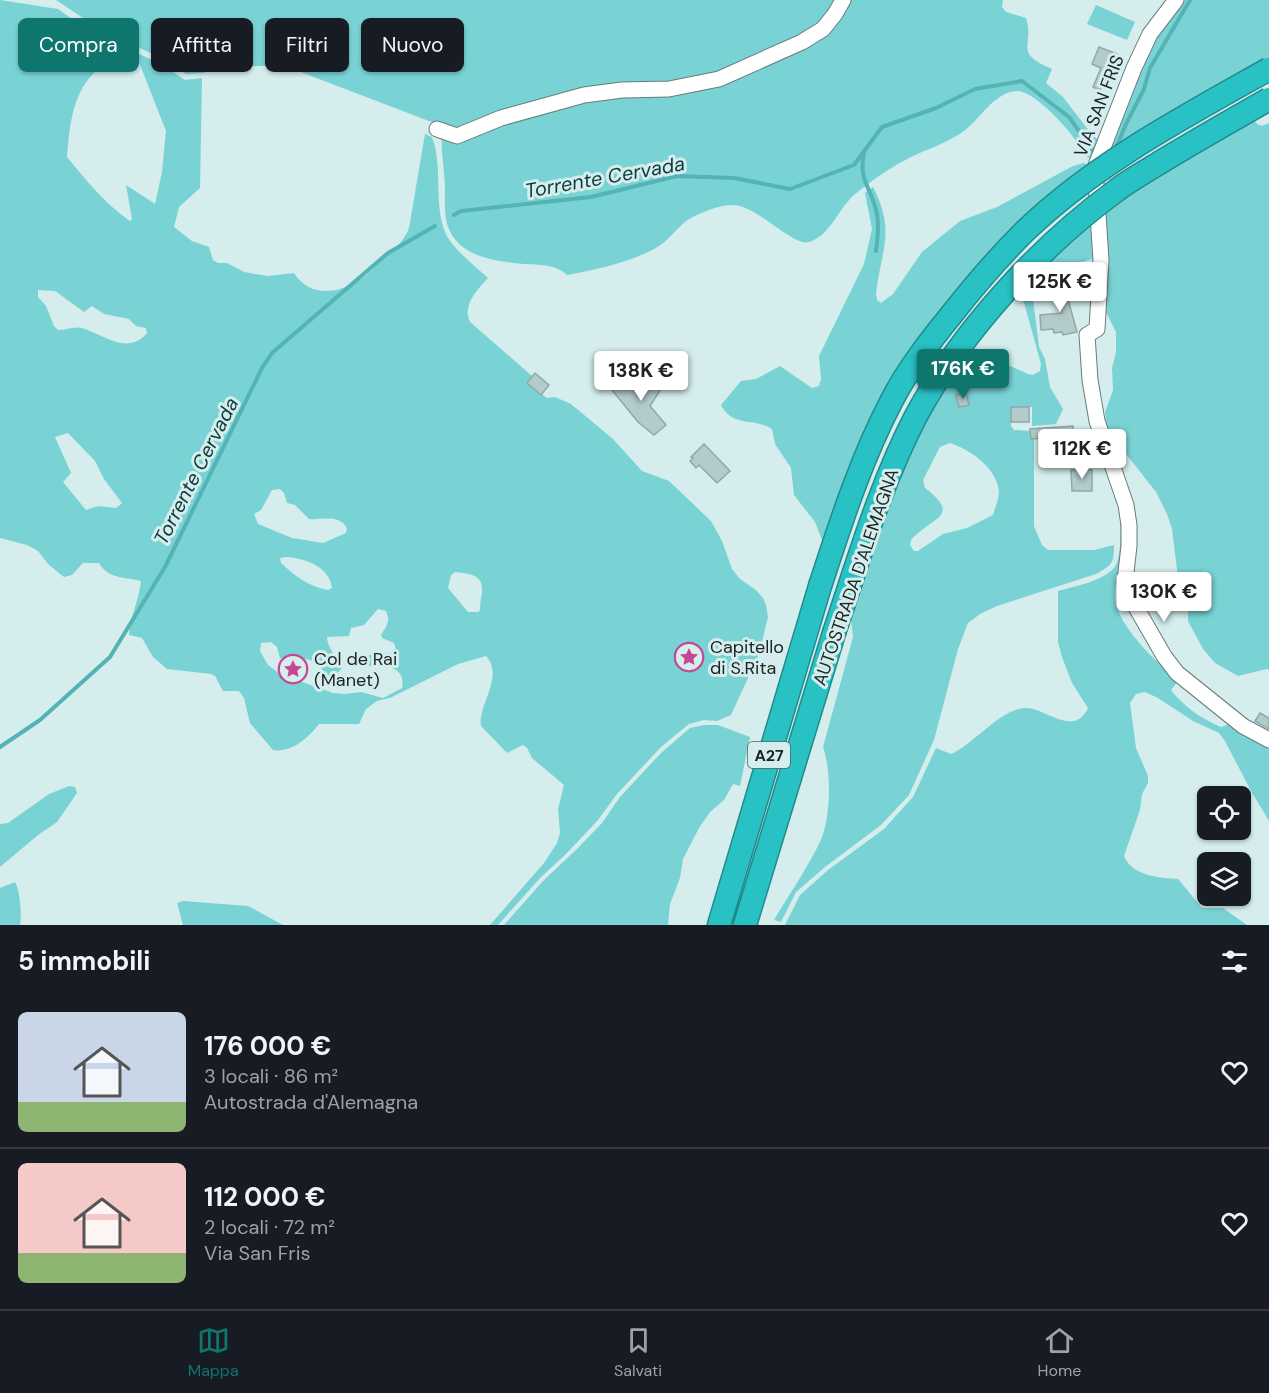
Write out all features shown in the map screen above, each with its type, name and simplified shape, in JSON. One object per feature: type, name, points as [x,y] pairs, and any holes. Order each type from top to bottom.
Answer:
[{"type":"highway","name":"AUTOSTRADA D'ALEMAGNA","points":[[719,925],[820,586],[855,479],[893,398],[927,345],[995,262],[1025,231],[1106,166],[1188,115],[1269,69]]},
{"type":"highway","name":"AUTOSTRADA D'ALEMAGNA","points":[[745,925],[834,633],[881,492],[916,415],[979,324],[1042,254],[1083,217],[1110,196],[1200,138],[1269,99]]},
{"type":"street","points":[[437,129],[457,136],[501,118],[584,95],[622,90],[669,89],[719,79],[802,42],[823,29],[843,0]]},
{"type":"street","name":"VIA SAN FRIS","points":[[1176,0],[1146,42],[1095,168],[1101,260],[1097,330],[1087,335],[1090,380],[1097,421],[1125,502],[1130,525],[1125,581],[1132,602],[1164,656],[1177,673],[1244,726],[1269,740]]},
{"type":"shaded area","points":[[0,0],[58,9],[71,18],[18,18],[18,72],[95,72],[83,88],[74,109],[67,157],[104,199],[130,221],[132,219],[126,185],[155,204],[162,172],[166,131],[139,62],[139,54],[151,59],[151,72],[173,72],[185,80],[202,78],[200,188],[179,207],[174,227],[192,241],[209,247],[213,260],[218,263],[227,263],[244,272],[268,276],[294,273],[308,287],[325,291],[343,288],[364,277],[398,246],[407,233],[425,134],[432,137],[437,162],[440,215],[443,227],[457,249],[488,278],[469,304],[470,322],[532,376],[527,383],[547,398],[555,397],[571,404],[613,439],[642,471],[669,481],[711,521],[722,541],[732,569],[740,579],[763,598],[768,617],[759,654],[731,715],[717,721],[704,720],[689,724],[661,747],[617,794],[598,820],[540,878],[498,925],[490,925],[544,863],[557,843],[560,833],[558,809],[564,785],[532,758],[523,745],[507,753],[481,726],[493,673],[486,656],[458,664],[390,698],[377,701],[366,709],[359,724],[319,724],[305,739],[293,747],[273,750],[250,723],[244,698],[239,691],[223,691],[215,676],[211,674],[167,669],[153,657],[142,638],[129,635],[141,581],[112,575],[99,563],[83,563],[72,575],[64,577],[48,564],[38,551],[27,545],[0,538]],"holes":[[[38,290],[55,291],[84,312],[92,306],[104,314],[129,319],[136,326],[146,328],[147,333],[139,340],[124,343],[107,339],[82,328],[58,330],[46,306],[38,297]],[[68,433],[95,461],[104,479],[122,503],[116,508],[98,506],[86,510],[63,482],[71,473],[55,437]],[[280,489],[287,503],[295,505],[309,519],[334,519],[343,523],[347,528],[346,533],[323,543],[292,538],[258,524],[254,514],[261,510],[272,490]],[[286,557],[308,562],[322,569],[327,574],[332,588],[321,589],[303,580],[281,563],[280,558]],[[455,572],[477,577],[482,585],[479,612],[468,612],[448,588],[451,575]],[[378,609],[386,611],[388,621],[381,635],[382,638],[394,643],[396,650],[389,653],[372,654],[364,658],[370,666],[391,668],[396,670],[402,678],[402,688],[383,698],[361,692],[333,693],[280,674],[268,665],[260,651],[261,643],[271,642],[277,647],[280,658],[286,661],[307,659],[320,667],[328,677],[335,676],[342,668],[327,637],[349,636],[351,628],[364,625]]]},
{"type":"shaded area","points":[[56,0],[1003,0],[1002,7],[1006,12],[1026,18],[1029,53],[1032,58],[1052,69],[1046,83],[1063,97],[1093,136],[1102,142],[1093,160],[1089,158],[1063,124],[1048,109],[1025,93],[1010,92],[995,100],[958,135],[889,169],[868,184],[849,200],[830,226],[812,241],[805,242],[796,239],[753,212],[742,207],[727,205],[689,219],[664,243],[644,254],[612,265],[567,275],[563,271],[547,266],[489,259],[459,244],[452,235],[446,219],[442,126],[301,72],[349,72],[349,18],[265,18],[265,66],[253,66],[253,18],[151,18],[151,53],[139,48],[139,18],[83,18]]},
{"type":"shaded area","points":[[1180,0],[1269,0],[1269,58],[1104,154],[1141,58]]},
{"type":"shaded area","points":[[1096,5],[1135,22],[1127,40],[1087,24]]},
{"type":"shaded area","points":[[183,72],[207,72],[202,73],[186,74]]},
{"type":"shaded area","points":[[1254,120],[1262,126],[1269,123],[1269,670],[1238,676],[1215,663],[1203,649],[1188,621],[1188,598],[1179,585],[1172,529],[1167,514],[1156,492],[1119,445],[1106,424],[1105,412],[1113,390],[1112,368],[1116,352],[1116,332],[1107,314],[1098,305],[1102,214],[1151,180]]},
{"type":"shaded area","points":[[1084,163],[1089,165],[985,257],[930,323],[910,352],[863,436],[822,540],[815,522],[794,495],[791,468],[775,444],[772,429],[758,423],[737,420],[731,417],[721,405],[741,381],[756,379],[780,366],[812,388],[819,386],[821,379],[819,356],[864,264],[872,229],[865,193],[873,187],[884,216],[885,240],[876,294],[877,300],[881,303],[893,294],[922,252],[960,221],[997,207],[1073,166]]},
{"type":"shaded area","points":[[1095,219],[1095,258],[1051,274],[1037,284],[1032,291],[1039,347],[1045,359],[1050,387],[1063,409],[1056,424],[1032,426],[1032,407],[1011,407],[1011,426],[1014,430],[1031,431],[1031,439],[1034,439],[1034,526],[1042,545],[1048,550],[1094,550],[1114,545],[1113,560],[1109,566],[1096,574],[997,606],[968,623],[958,649],[934,740],[909,795],[881,825],[796,892],[781,922],[774,920],[809,863],[823,834],[828,809],[829,782],[823,747],[853,637],[851,619],[846,617],[909,448],[970,348],[1028,374],[1033,375],[1040,371],[1041,364],[1020,288]],"holes":[[[950,443],[982,461],[993,475],[999,492],[993,515],[967,528],[943,534],[918,551],[914,551],[910,545],[911,540],[943,511],[942,505],[925,488],[923,480],[940,447]]]},
{"type":"shaded area","points":[[1120,504],[1125,541],[1115,596],[1117,608],[1130,631],[1139,643],[1178,681],[1171,690],[1188,707],[1221,727],[1232,723],[1269,745],[1269,821],[1219,733],[1193,721],[1158,698],[1145,692],[1136,694],[1130,703],[1136,748],[1148,776],[1148,783],[1142,794],[1140,810],[1124,856],[1133,868],[1147,875],[1178,879],[1197,902],[1197,906],[1223,908],[1247,925],[785,925],[800,895],[828,870],[884,829],[913,797],[936,748],[951,754],[969,743],[997,720],[1026,708],[1068,721],[1075,721],[1082,717],[1088,708],[1072,683],[1058,642],[1058,591],[1095,580],[1114,568],[1119,556]]},
{"type":"shaded area","points":[[718,725],[750,737],[740,786],[733,784],[724,800],[710,812],[683,859],[680,878],[670,904],[668,925],[504,925],[543,881],[602,823],[620,797],[661,753],[690,728]]},
{"type":"shaded area","points":[[69,786],[75,787],[77,793],[57,822],[0,867],[0,824],[8,823],[49,794]]},
{"type":"shaded area","points":[[15,882],[20,903],[20,925],[0,925],[0,888]]},
{"type":"shaded area","points":[[183,901],[248,906],[283,925],[183,925],[177,903]]},
{"type":"building","points":[[1099,47],[1117,54],[1100,90],[1093,87],[1101,68],[1092,64]]},
{"type":"building","points":[[1055,276],[1064,282],[1061,286],[1064,285],[1077,332],[1063,335],[1062,332],[1054,333],[1053,329],[1041,330],[1040,315],[1062,313],[1059,289],[1057,291],[1048,285]]},
{"type":"building","points":[[637,371],[661,389],[650,406],[666,425],[654,435],[638,422],[612,390],[619,383],[626,390]]},
{"type":"building","points":[[535,373],[549,385],[541,395],[527,383]]},
{"type":"building","points":[[966,393],[969,405],[959,407],[956,395]]},
{"type":"building","points":[[1011,407],[1029,407],[1029,422],[1011,422]]},
{"type":"building","points":[[1073,426],[1075,451],[1062,452],[1061,437],[1031,439],[1030,429]]},
{"type":"building","points":[[704,444],[730,471],[717,483],[699,465],[696,468],[690,461]]},
{"type":"building","points":[[1071,470],[1092,470],[1092,491],[1072,491]]},
{"type":"building","points":[[1260,713],[1269,718],[1269,729],[1255,721]]},
{"type":"waterway","name":"Torrente Cervada","points":[[1116,148],[1144,89],[1150,68],[1190,0]]},
{"type":"waterway","name":"Torrente Cervada","points":[[454,215],[461,211],[591,197],[677,176],[734,178],[790,189],[854,165],[882,127],[936,108],[975,89],[1022,81],[1069,117],[1094,152]]},
{"type":"waterway","points":[[864,153],[863,174],[877,215],[876,251]]},
{"type":"waterway","name":"Torrente Cervada","points":[[0,747],[40,720],[110,657],[165,567],[262,368],[272,353],[388,253],[435,226]]},
{"type":"place","name":"Capitello di S.Rita","points":[[689,657]]},
{"type":"place","name":"Col de Rai (Manet)","points":[[293,669]]}]
